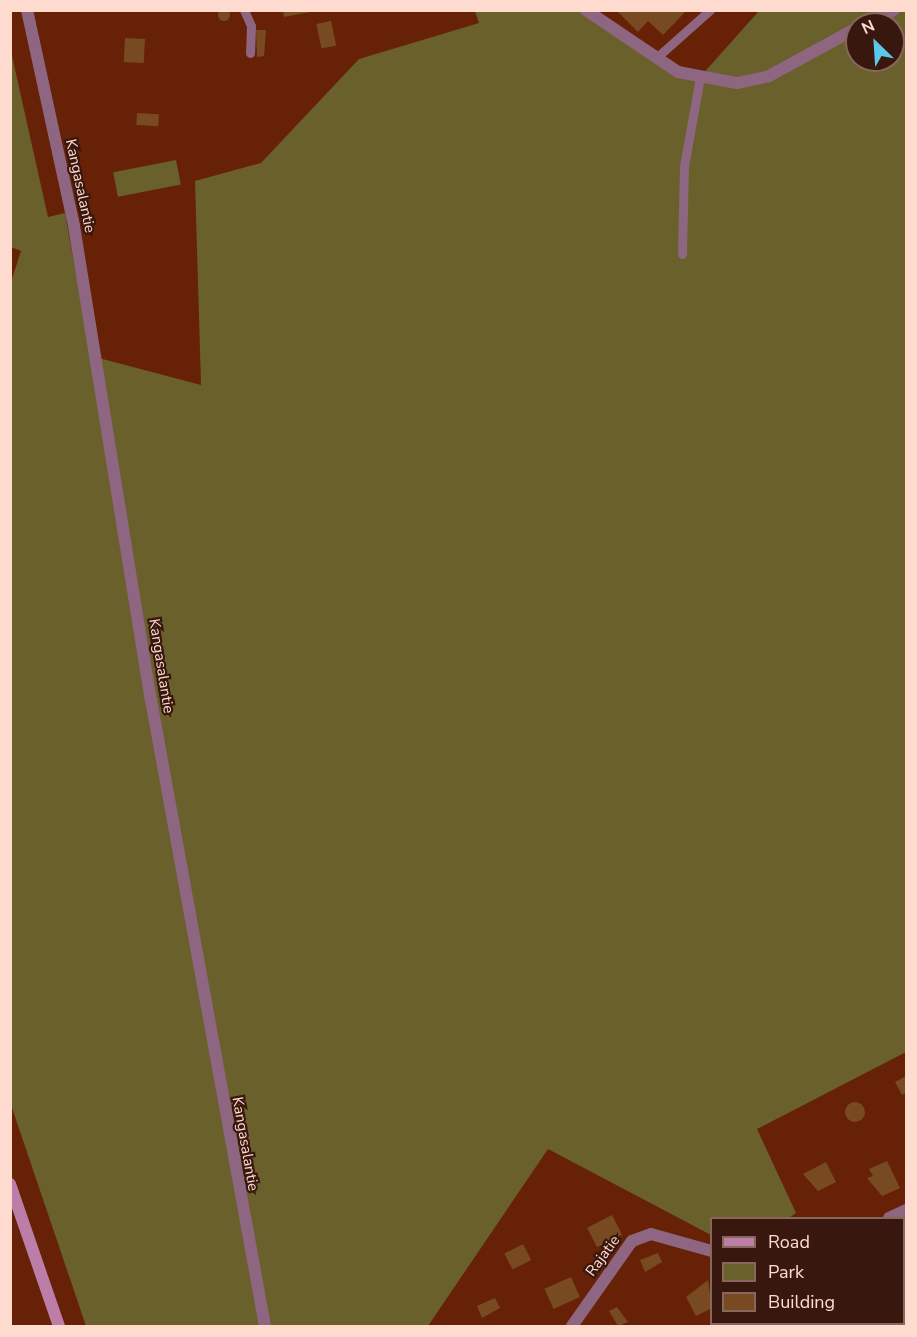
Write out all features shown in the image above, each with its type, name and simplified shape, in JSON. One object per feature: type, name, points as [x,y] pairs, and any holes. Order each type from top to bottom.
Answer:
[{"type":"main road","points":[[10,1184],[59,1326]]},
{"type":"street","name":"Kangasalantie","points":[[27,10],[74,226],[151,700],[265,1326]]},
{"type":"street","points":[[586,10],[678,72],[738,83],[769,76],[845,35]]},
{"type":"street","points":[[891,1217],[906,1210]]},
{"type":"street","name":"Rajatie","points":[[572,1326],[632,1241],[651,1234],[710,1251]]},
{"type":"lane","points":[[244,10],[251,26],[250,53]]},
{"type":"lane","points":[[656,58],[710,10]]},
{"type":"lane","points":[[682,254],[684,166],[700,77]]},
{"type":"green space","points":[[475,11],[579,11],[700,77],[759,11],[906,11],[906,1052],[757,1129],[796,1213],[790,1217],[710,1217],[710,1234],[548,1149],[428,1326],[86,1326],[11,1105],[10,285],[21,251],[11,247],[10,47],[48,217],[65,213],[252,1257],[95,357],[201,385],[195,181],[261,163],[359,59],[479,23]]},
{"type":"green space","points":[[176,160],[181,185],[118,197],[113,172]]},
{"type":"building","points":[[224,9],[230,15],[224,21],[218,15]]},
{"type":"building","points":[[283,10],[310,10],[310,12],[284,17]]},
{"type":"building","points":[[616,10],[687,10],[663,35],[648,21],[638,32]]},
{"type":"building","points":[[331,21],[336,45],[322,49],[316,24]]},
{"type":"building","points":[[256,30],[266,30],[264,56],[257,57]]},
{"type":"building","points":[[125,38],[145,39],[144,63],[124,62]]},
{"type":"building","points":[[137,113],[159,114],[158,126],[136,125]]},
{"type":"building","points":[[906,1076],[906,1093],[902,1095],[895,1082]]},
{"type":"building","points":[[851,1102],[859,1102],[865,1108],[865,1116],[859,1122],[851,1122],[845,1116],[845,1108]]},
{"type":"building","points":[[887,1161],[900,1188],[882,1196],[867,1178],[873,1176],[869,1169]]},
{"type":"building","points":[[826,1162],[836,1182],[818,1191],[803,1174]]},
{"type":"building","points":[[612,1215],[622,1235],[597,1247],[587,1228]]},
{"type":"building","points":[[523,1244],[531,1260],[512,1270],[504,1254]]},
{"type":"building","points":[[658,1253],[662,1262],[645,1272],[640,1260]]},
{"type":"building","points":[[571,1277],[580,1297],[553,1309],[545,1289]]},
{"type":"building","points":[[708,1280],[710,1309],[696,1316],[686,1297]]},
{"type":"building","points":[[495,1298],[500,1308],[482,1318],[477,1306]]},
{"type":"building","points":[[617,1307],[628,1322],[618,1326],[609,1311]]}]
